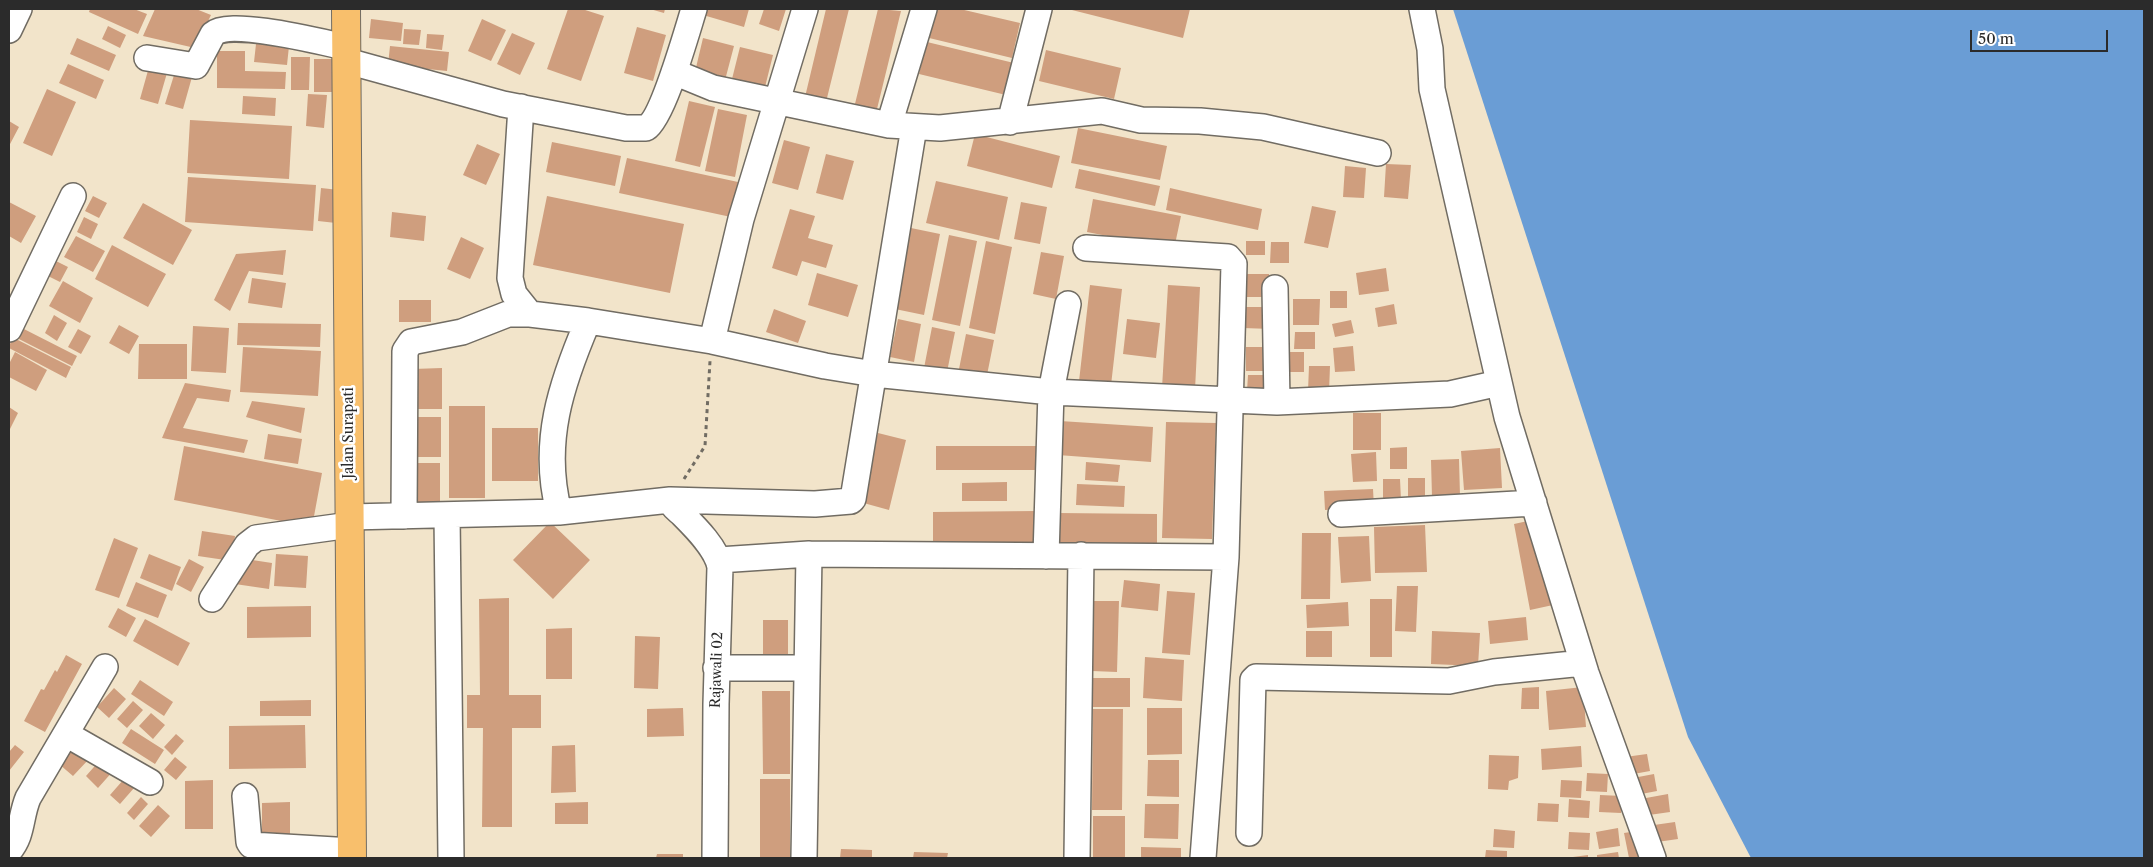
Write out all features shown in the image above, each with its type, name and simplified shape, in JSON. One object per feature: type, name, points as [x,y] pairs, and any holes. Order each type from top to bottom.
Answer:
[{"type":"highway","name":"Jalan Surapati","points":[[346,9],[352,855]]},
{"type":"street","points":[[9,30],[19,9]]},
{"type":"street","points":[[147,58],[196,66],[213,34],[233,29],[256,30],[346,54],[521,107],[626,128],[646,128],[653,121],[674,72],[694,9]]},
{"type":"street","points":[[712,341],[742,219],[775,102],[805,9]]},
{"type":"street","points":[[889,125],[924,9]]},
{"type":"street","points":[[1010,122],[1039,9]]},
{"type":"street","points":[[1422,9],[1430,49],[1432,89],[1507,417],[1584,663],[1653,858]]},
{"type":"street","points":[[674,72],[713,88],[889,125],[940,128],[1102,111],[1142,120],[1200,121],[1263,127],[1378,153]]},
{"type":"street","points":[[521,107],[510,278],[514,294],[530,314]]},
{"type":"street","points":[[212,600],[247,545],[256,538],[350,521],[404,516],[559,512],[670,500],[815,504],[851,502],[914,127]]},
{"type":"street","points":[[9,329],[73,196]]},
{"type":"street","points":[[1086,248],[1228,256],[1234,264],[1226,557],[1203,858]]},
{"type":"street","points":[[1275,288],[1277,402]]},
{"type":"street","points":[[1046,556],[1051,392],[1068,304]]},
{"type":"street","points":[[404,516],[404,351],[411,342],[462,332],[508,314],[530,314],[588,320],[712,341],[874,374],[1051,392],[1277,402],[1450,394],[1499,383]]},
{"type":"street","points":[[559,512],[554,492],[552,448],[556,410],[567,372],[588,320]]},
{"type":"street","points":[[670,500],[672,505],[685,517],[719,560],[809,554],[1226,557]]},
{"type":"street","points":[[1341,514],[1534,504]]},
{"type":"street","points":[[447,515],[450,858]]},
{"type":"street","points":[[804,858],[809,554]]},
{"type":"street","points":[[1077,858],[1081,555]]},
{"type":"street","name":"Rajawali 02","points":[[716,858],[716,668],[719,560]]},
{"type":"street","points":[[1248,833],[1253,678],[1449,681],[1494,672],[1584,663]]},
{"type":"street","points":[[9,851],[22,828],[24,808],[28,798],[105,667]]},
{"type":"street","points":[[716,668],[806,668]]},
{"type":"street","points":[[66,734],[150,782]]},
{"type":"street","points":[[245,796],[249,842],[251,845],[352,855]]},
{"type":"path","points":[[670,500],[705,446],[712,341]]},
{"type":"water","points":[[1453,9],[2144,9],[2144,858],[1751,858],[1688,737]]},
{"type":"building","points":[[90,9],[134,9],[147,14],[138,34],[89,12]]},
{"type":"building","points":[[155,9],[196,9],[211,15],[195,48],[143,36]]},
{"type":"building","points":[[568,9],[582,9],[604,16],[581,81],[547,69]]},
{"type":"building","points":[[650,9],[665,9],[664,13]]},
{"type":"building","points":[[705,9],[749,9],[744,27],[703,15]]},
{"type":"building","points":[[764,9],[786,9],[779,31],[759,24]]},
{"type":"building","points":[[826,9],[849,9],[826,102],[805,97]]},
{"type":"building","points":[[878,9],[901,11],[876,113],[854,108]]},
{"type":"building","points":[[932,9],[960,9],[1020,23],[1012,58],[925,37]]},
{"type":"building","points":[[1068,9],[1190,9],[1183,38]]},
{"type":"building","points":[[371,19],[403,23],[401,41],[369,38]]},
{"type":"building","points":[[482,19],[506,30],[491,61],[468,51]]},
{"type":"building","points":[[108,26],[126,35],[120,48],[102,39]]},
{"type":"building","points":[[637,27],[666,35],[653,81],[624,73]]},
{"type":"building","points":[[404,29],[421,30],[419,45],[403,44]]},
{"type":"building","points":[[512,33],[535,43],[520,75],[497,64]]},
{"type":"building","points":[[427,34],[444,35],[442,50],[426,48]]},
{"type":"building","points":[[77,38],[116,55],[109,71],[70,54]]},
{"type":"building","points":[[703,38],[734,46],[724,84],[694,76]]},
{"type":"building","points":[[927,42],[1014,63],[1006,95],[919,74]]},
{"type":"building","points":[[256,44],[289,46],[287,65],[254,62]]},
{"type":"building","points":[[390,46],[449,52],[447,71],[388,65]]},
{"type":"building","points":[[740,47],[773,55],[763,95],[730,87]]},
{"type":"building","points":[[1046,50],[1121,68],[1114,99],[1039,81]]},
{"type":"building","points":[[217,51],[245,51],[245,71],[286,72],[285,89],[217,88]]},
{"type":"building","points":[[291,57],[310,57],[309,90],[291,90]]},
{"type":"building","points":[[314,59],[333,59],[332,92],[314,92]]},
{"type":"building","points":[[68,64],[104,80],[96,99],[59,83]]},
{"type":"building","points":[[149,67],[167,73],[158,104],[140,99]]},
{"type":"building","points":[[175,72],[192,77],[183,109],[165,104]]},
{"type":"building","points":[[47,89],[76,102],[52,156],[23,143]]},
{"type":"building","points":[[308,94],[327,95],[324,128],[306,126]]},
{"type":"building","points":[[243,96],[276,98],[275,116],[242,114]]},
{"type":"building","points":[[689,101],[715,107],[700,167],[675,161]]},
{"type":"building","points":[[718,109],[747,115],[735,177],[705,171]]},
{"type":"building","points":[[190,120],[292,126],[289,179],[187,173]]},
{"type":"building","points":[[9,121],[19,127],[9,146]]},
{"type":"building","points":[[1078,128],[1167,146],[1160,180],[1071,163]]},
{"type":"building","points":[[975,134],[1060,156],[1052,188],[967,166]]},
{"type":"building","points":[[784,140],[810,147],[798,190],[772,183]]},
{"type":"building","points":[[552,142],[621,156],[615,186],[546,172]]},
{"type":"building","points":[[477,144],[500,154],[486,185],[463,175]]},
{"type":"building","points":[[826,154],[854,161],[843,200],[816,193]]},
{"type":"building","points":[[627,158],[738,182],[731,217],[619,193]]},
{"type":"building","points":[[1386,164],[1411,165],[1408,199],[1384,197]]},
{"type":"building","points":[[1345,166],[1366,168],[1364,198],[1343,197]]},
{"type":"building","points":[[1079,169],[1160,186],[1155,206],[1075,188]]},
{"type":"building","points":[[188,177],[316,185],[313,231],[185,222]]},
{"type":"building","points":[[936,181],[1008,197],[999,240],[926,223]]},
{"type":"building","points":[[321,188],[339,190],[336,223],[318,221]]},
{"type":"building","points":[[1170,188],[1262,209],[1258,230],[1166,210]]},
{"type":"building","points":[[93,196],[107,203],[99,218],[85,211]]},
{"type":"building","points":[[547,196],[684,224],[670,293],[533,265]]},
{"type":"building","points":[[1093,199],[1181,216],[1174,249],[1087,232]]},
{"type":"building","points":[[9,202],[36,216],[21,243],[9,236]]},
{"type":"building","points":[[1021,202],[1047,207],[1040,244],[1014,239]]},
{"type":"building","points":[[143,203],[192,230],[173,265],[123,238]]},
{"type":"building","points":[[1312,206],[1336,211],[1328,248],[1304,243]]},
{"type":"building","points":[[790,209],[815,216],[808,238],[833,245],[826,268],[802,261],[797,276],[772,268]]},
{"type":"building","points":[[392,212],[426,216],[424,241],[390,237]]},
{"type":"building","points":[[84,217],[98,224],[91,239],[77,232]]},
{"type":"building","points":[[911,228],[940,234],[924,315],[895,309]]},
{"type":"building","points":[[949,235],[977,241],[960,326],[932,320]]},
{"type":"building","points":[[76,236],[105,251],[93,272],[64,257]]},
{"type":"building","points":[[461,237],[484,248],[470,279],[447,269]]},
{"type":"building","points":[[986,241],[1012,247],[995,334],[969,328]]},
{"type":"building","points":[[1246,241],[1265,241],[1265,255],[1246,255]]},
{"type":"building","points":[[1271,242],[1289,242],[1289,263],[1270,263]]},
{"type":"building","points":[[112,245],[166,274],[148,307],[95,279]]},
{"type":"building","points":[[286,250],[283,275],[249,271],[230,311],[214,300],[236,254]]},
{"type":"building","points":[[1041,252],[1064,256],[1056,299],[1033,294]]},
{"type":"building","points":[[54,260],[68,267],[60,282],[46,275]]},
{"type":"building","points":[[1386,268],[1389,291],[1359,295],[1356,273]]},
{"type":"building","points":[[817,273],[858,285],[848,317],[808,305]]},
{"type":"building","points":[[1244,274],[1269,274],[1269,297],[1244,297]]},
{"type":"building","points":[[252,278],[286,283],[282,308],[248,303]]},
{"type":"building","points":[[63,281],[93,298],[80,323],[49,306]]},
{"type":"building","points":[[1090,285],[1122,289],[1110,394],[1078,390]]},
{"type":"building","points":[[1168,285],[1200,287],[1195,390],[1162,388]]},
{"type":"building","points":[[1330,291],[1347,291],[1347,308],[1330,308]]},
{"type":"building","points":[[1293,299],[1320,299],[1319,325],[1293,325]]},
{"type":"building","points":[[399,300],[431,300],[431,322],[399,322]]},
{"type":"building","points":[[1394,304],[1397,324],[1378,327],[1375,308]]},
{"type":"building","points":[[1243,307],[1272,307],[1271,329],[1243,328]]},
{"type":"building","points":[[774,309],[806,321],[798,343],[766,332]]},
{"type":"building","points":[[54,315],[67,323],[57,341],[45,333]]},
{"type":"building","points":[[898,319],[921,324],[914,362],[890,357]]},
{"type":"building","points":[[1127,319],[1160,323],[1156,358],[1123,354]]},
{"type":"building","points":[[1351,320],[1354,333],[1335,337],[1332,324]]},
{"type":"building","points":[[238,323],[321,324],[320,347],[237,345]]},
{"type":"building","points":[[119,325],[139,336],[129,354],[109,343]]},
{"type":"building","points":[[18,326],[77,356],[72,366],[13,336]]},
{"type":"building","points":[[193,326],[229,328],[226,373],[191,371]]},
{"type":"building","points":[[932,327],[955,332],[947,372],[924,368]]},
{"type":"building","points":[[78,329],[91,336],[81,354],[68,347]]},
{"type":"building","points":[[1295,332],[1315,332],[1315,349],[1294,349]]},
{"type":"building","points":[[966,334],[994,340],[986,380],[958,374]]},
{"type":"building","points":[[12,337],[71,367],[66,378],[9,348]]},
{"type":"building","points":[[139,344],[187,344],[187,379],[138,379]]},
{"type":"building","points":[[1353,346],[1355,371],[1335,372],[1333,348]]},
{"type":"building","points":[[243,347],[321,351],[318,396],[240,392]]},
{"type":"building","points":[[1246,347],[1270,347],[1270,371],[1246,371]]},
{"type":"building","points":[[15,352],[47,370],[36,391],[9,377],[9,364]]},
{"type":"building","points":[[1288,352],[1304,352],[1304,372],[1288,372]]},
{"type":"building","points":[[1309,366],[1330,366],[1329,392],[1308,391]]},
{"type":"building","points":[[442,368],[442,409],[413,409],[413,369]]},
{"type":"building","points":[[1248,375],[1271,375],[1270,392],[1247,391]]},
{"type":"building","points":[[185,383],[231,390],[229,402],[197,398],[183,428],[248,440],[244,453],[162,438]]},
{"type":"building","points":[[252,401],[305,408],[301,433],[246,417]]},
{"type":"building","points":[[449,406],[485,406],[485,498],[449,498]]},
{"type":"building","points":[[9,407],[18,413],[9,431]]},
{"type":"building","points":[[1353,413],[1381,413],[1381,450],[1353,450]]},
{"type":"building","points":[[409,417],[441,417],[441,457],[409,457]]},
{"type":"building","points":[[1060,421],[1153,427],[1151,462],[1058,455]]},
{"type":"building","points":[[1166,422],[1216,423],[1212,539],[1162,538]]},
{"type":"building","points":[[492,428],[538,428],[538,481],[492,481]]},
{"type":"building","points":[[878,433],[906,440],[889,510],[860,502]]},
{"type":"building","points":[[268,434],[302,439],[298,464],[264,459]]},
{"type":"building","points":[[184,446],[322,473],[312,527],[174,500]]},
{"type":"building","points":[[936,446],[1039,446],[1039,470],[936,470]]},
{"type":"building","points":[[1407,447],[1407,469],[1390,469],[1390,448]]},
{"type":"building","points":[[1500,448],[1502,488],[1464,490],[1461,451]]},
{"type":"building","points":[[1376,452],[1377,481],[1353,482],[1351,454]]},
{"type":"building","points":[[1459,459],[1460,496],[1432,497],[1431,460]]},
{"type":"building","points":[[1086,462],[1120,465],[1118,482],[1085,480]]},
{"type":"building","points":[[410,463],[440,463],[440,505],[411,505]]},
{"type":"building","points":[[1408,478],[1425,478],[1425,500],[1408,500]]},
{"type":"building","points":[[1383,479],[1400,479],[1401,500],[1383,500]]},
{"type":"building","points":[[1007,482],[1007,501],[962,501],[962,483]]},
{"type":"building","points":[[1077,484],[1125,486],[1124,507],[1076,505]]},
{"type":"building","points":[[1373,489],[1374,507],[1325,510],[1324,491]]},
{"type":"building","points":[[1037,511],[1037,543],[933,543],[933,512]]},
{"type":"building","points":[[1058,513],[1157,514],[1157,548],[1057,548]]},
{"type":"building","points":[[1537,519],[1553,605],[1530,610],[1514,524]]},
{"type":"building","points":[[550,522],[590,560],[553,599],[513,560]]},
{"type":"building","points":[[1425,525],[1427,572],[1375,573],[1374,527]]},
{"type":"building","points":[[202,531],[235,536],[232,561],[198,556]]},
{"type":"building","points":[[1302,533],[1331,533],[1330,599],[1301,599]]},
{"type":"building","points":[[1369,536],[1371,581],[1341,583],[1338,537]]},
{"type":"building","points":[[114,538],[138,548],[119,598],[95,590]]},
{"type":"building","points":[[149,554],[181,567],[172,591],[140,578]]},
{"type":"building","points":[[276,554],[308,556],[306,588],[274,586]]},
{"type":"building","points":[[239,558],[272,563],[269,589],[235,584]]},
{"type":"building","points":[[189,559],[204,567],[191,592],[176,584]]},
{"type":"building","points":[[1124,580],[1160,584],[1158,611],[1121,607]]},
{"type":"building","points":[[136,582],[167,595],[158,618],[126,606]]},
{"type":"building","points":[[1397,586],[1418,586],[1416,632],[1395,631]]},
{"type":"building","points":[[1167,591],[1195,593],[1190,655],[1162,653]]},
{"type":"building","points":[[509,598],[509,695],[541,695],[541,728],[512,728],[512,827],[482,827],[483,728],[467,728],[467,695],[480,695],[479,599]]},
{"type":"building","points":[[1370,599],[1392,599],[1392,657],[1370,657]]},
{"type":"building","points":[[1094,601],[1119,601],[1117,672],[1092,671]]},
{"type":"building","points":[[1348,602],[1349,626],[1307,628],[1306,605]]},
{"type":"building","points":[[311,606],[311,637],[247,638],[247,607]]},
{"type":"building","points":[[118,608],[136,618],[126,637],[108,627]]},
{"type":"building","points":[[1526,617],[1528,640],[1490,644],[1488,621]]},
{"type":"building","points":[[145,619],[190,643],[178,666],[133,641]]},
{"type":"building","points":[[763,620],[788,620],[788,656],[763,657]]},
{"type":"building","points":[[572,628],[572,679],[546,679],[546,629]]},
{"type":"building","points":[[1306,631],[1332,631],[1332,657],[1306,657]]},
{"type":"building","points":[[1432,631],[1480,633],[1478,666],[1431,664]]},
{"type":"building","points":[[635,636],[660,637],[658,689],[634,688]]},
{"type":"building","points":[[66,655],[82,664],[45,732],[24,721],[41,689],[44,690]]},
{"type":"building","points":[[1145,657],[1184,660],[1182,701],[1143,698]]},
{"type":"building","points":[[1093,678],[1130,678],[1130,707],[1092,707]]},
{"type":"building","points":[[140,680],[173,702],[164,716],[131,694]]},
{"type":"building","points":[[1539,687],[1539,709],[1521,709],[1522,688]]},
{"type":"building","points":[[1583,687],[1586,727],[1549,730],[1546,691]]},
{"type":"building","points":[[114,688],[126,699],[109,718],[97,707]]},
{"type":"building","points":[[762,691],[790,691],[790,774],[763,774]]},
{"type":"building","points":[[311,700],[311,716],[260,716],[260,701]]},
{"type":"building","points":[[133,701],[143,710],[127,728],[117,719]]},
{"type":"building","points":[[683,708],[684,736],[647,737],[647,709]]},
{"type":"building","points":[[1147,708],[1182,708],[1182,754],[1147,755]]},
{"type":"building","points":[[1093,709],[1123,709],[1122,810],[1092,810]]},
{"type":"building","points":[[151,713],[165,725],[153,739],[139,726]]},
{"type":"building","points":[[305,725],[306,768],[229,769],[229,726]]},
{"type":"building","points":[[131,729],[164,750],[155,764],[122,743]]},
{"type":"building","points":[[176,734],[184,741],[172,755],[164,747]]},
{"type":"building","points":[[15,745],[24,752],[9,771],[9,752]]},
{"type":"building","points":[[575,745],[576,792],[551,793],[552,746]]},
{"type":"building","points":[[1581,746],[1582,767],[1542,770],[1541,749]]},
{"type":"building","points":[[75,747],[89,759],[73,776],[59,764]]},
{"type":"building","points":[[1647,754],[1650,771],[1628,775],[1625,757]]},
{"type":"building","points":[[1489,755],[1519,756],[1518,778],[1509,781],[1508,790],[1488,789]]},
{"type":"building","points":[[175,757],[187,767],[176,780],[164,770]]},
{"type":"building","points":[[101,759],[114,770],[98,788],[86,776]]},
{"type":"building","points":[[1148,760],[1179,760],[1179,797],[1147,796]]},
{"type":"building","points":[[1587,773],[1608,774],[1607,792],[1586,791]]},
{"type":"building","points":[[1654,774],[1657,791],[1636,795],[1633,778]]},
{"type":"building","points":[[124,779],[134,788],[120,804],[110,795]]},
{"type":"building","points":[[760,779],[790,779],[790,858],[760,858]]},
{"type":"building","points":[[213,780],[213,829],[185,829],[185,781]]},
{"type":"building","points":[[1561,780],[1582,781],[1581,798],[1560,797]]},
{"type":"building","points":[[1668,794],[1670,812],[1649,815],[1646,798]]},
{"type":"building","points":[[1600,795],[1622,796],[1621,813],[1599,812]]},
{"type":"building","points":[[141,797],[148,804],[134,820],[127,813]]},
{"type":"building","points":[[1569,799],[1590,801],[1589,818],[1568,817]]},
{"type":"building","points":[[290,802],[290,844],[262,844],[262,803]]},
{"type":"building","points":[[588,802],[588,824],[555,824],[555,803]]},
{"type":"building","points":[[1538,803],[1559,804],[1558,822],[1537,821]]},
{"type":"building","points":[[1145,804],[1179,804],[1178,839],[1144,838]]},
{"type":"building","points":[[158,805],[170,816],[151,837],[139,826]]},
{"type":"building","points":[[1093,816],[1125,816],[1125,858],[1093,858]]},
{"type":"building","points":[[1675,822],[1678,839],[1657,842],[1654,825]]},
{"type":"building","points":[[1618,828],[1620,846],[1599,849],[1596,832]]},
{"type":"building","points":[[1494,829],[1515,831],[1514,848],[1493,847]]},
{"type":"building","points":[[1637,831],[1642,858],[1629,858],[1624,833]]},
{"type":"building","points":[[1569,832],[1590,833],[1589,850],[1568,849]]},
{"type":"building","points":[[1141,847],[1181,848],[1181,858],[1141,858]]},
{"type":"building","points":[[841,849],[872,850],[872,858],[840,858]]},
{"type":"building","points":[[1486,850],[1507,851],[1507,858],[1485,858]]},
{"type":"building","points":[[914,852],[948,853],[947,858],[913,858]]},
{"type":"building","points":[[1618,852],[1619,858],[1597,858],[1597,855]]},
{"type":"building","points":[[657,854],[683,854],[683,858],[656,858]]},
{"type":"building","points":[[1588,855],[1588,858],[1573,858],[1573,857]]}]
